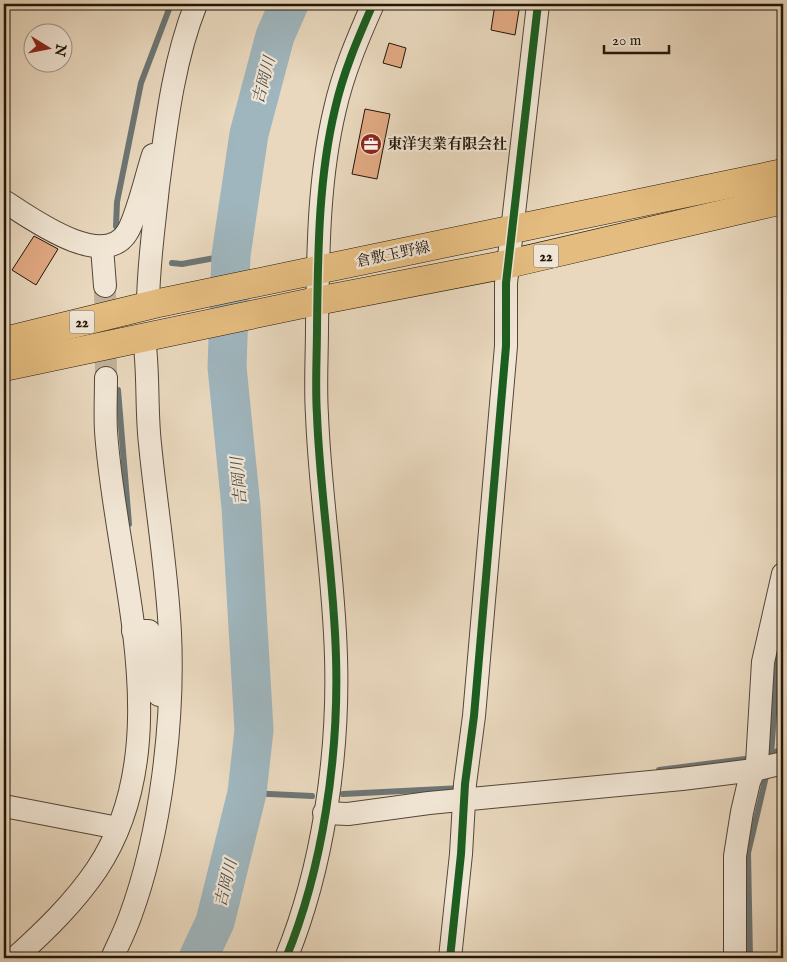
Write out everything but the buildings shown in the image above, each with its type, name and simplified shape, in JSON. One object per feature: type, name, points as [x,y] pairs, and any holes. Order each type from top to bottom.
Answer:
[{"type":"main road","name":"倉敷玉野線","points":[[4,341],[154,304],[783,173]]},
{"type":"main road","name":"倉敷玉野線","points":[[4,367],[311,302],[508,264],[783,200]]},
{"type":"street","points":[[4,201],[65,239],[102,247],[118,242],[128,232],[168,106],[189,22],[196,4]]},
{"type":"street","points":[[286,958],[307,893],[324,813],[333,739],[336,658],[316,413],[311,302],[312,270],[335,110],[354,47],[373,4]]},
{"type":"street","points":[[450,958],[474,716],[506,346],[508,264],[538,4]]},
{"type":"street","points":[[154,304],[150,260],[168,106]]},
{"type":"street","points":[[102,247],[105,286]]},
{"type":"street","points":[[112,958],[130,917],[148,856],[161,787],[170,709],[170,632],[147,415],[147,359],[152,337]]},
{"type":"street","points":[[15,958],[71,904],[98,868],[118,828],[128,801],[138,745],[140,712],[133,631],[106,432],[106,378]]},
{"type":"street","points":[[735,958],[736,856],[742,812],[766,763],[763,662],[783,574]]},
{"type":"street","points":[[133,631],[149,631],[160,707],[170,709]]},
{"type":"street","points":[[324,813],[348,814],[465,792],[766,763]]},
{"type":"street","points":[[4,806],[118,828]]},
{"type":"waterway","points":[[116,226],[117,202],[141,83],[171,4]]},
{"type":"waterway","name":"吉岡川","points":[[198,958],[215,922],[247,793],[254,730],[241,507],[227,367],[231,255],[249,134],[275,36],[289,4]]},
{"type":"waterway","points":[[172,263],[182,264],[231,255]]},
{"type":"waterway","points":[[118,390],[129,524]]},
{"type":"waterway","points":[[771,755],[778,658],[783,632]]},
{"type":"waterway","points":[[762,755],[783,750]]},
{"type":"waterway","points":[[659,770],[753,758]]},
{"type":"waterway","points":[[750,958],[748,853],[767,772]]},
{"type":"waterway","points":[[343,794],[462,788]]},
{"type":"waterway","points":[[247,793],[312,796]]},
{"type":"tunnel","points":[[105,286],[106,378]]},
{"type":"cycle path","points":[[286,958],[310,887],[319,849],[326,811],[335,733],[335,627],[321,476],[316,393],[318,273],[322,190],[329,136],[338,96],[351,56],[373,4]]},
{"type":"cycle path","points":[[450,958],[461,854],[465,784],[474,716],[506,346],[506,283],[538,4]]},
{"type":"place","name":"東洋実業有限会社","points":[[371,144]]}]
